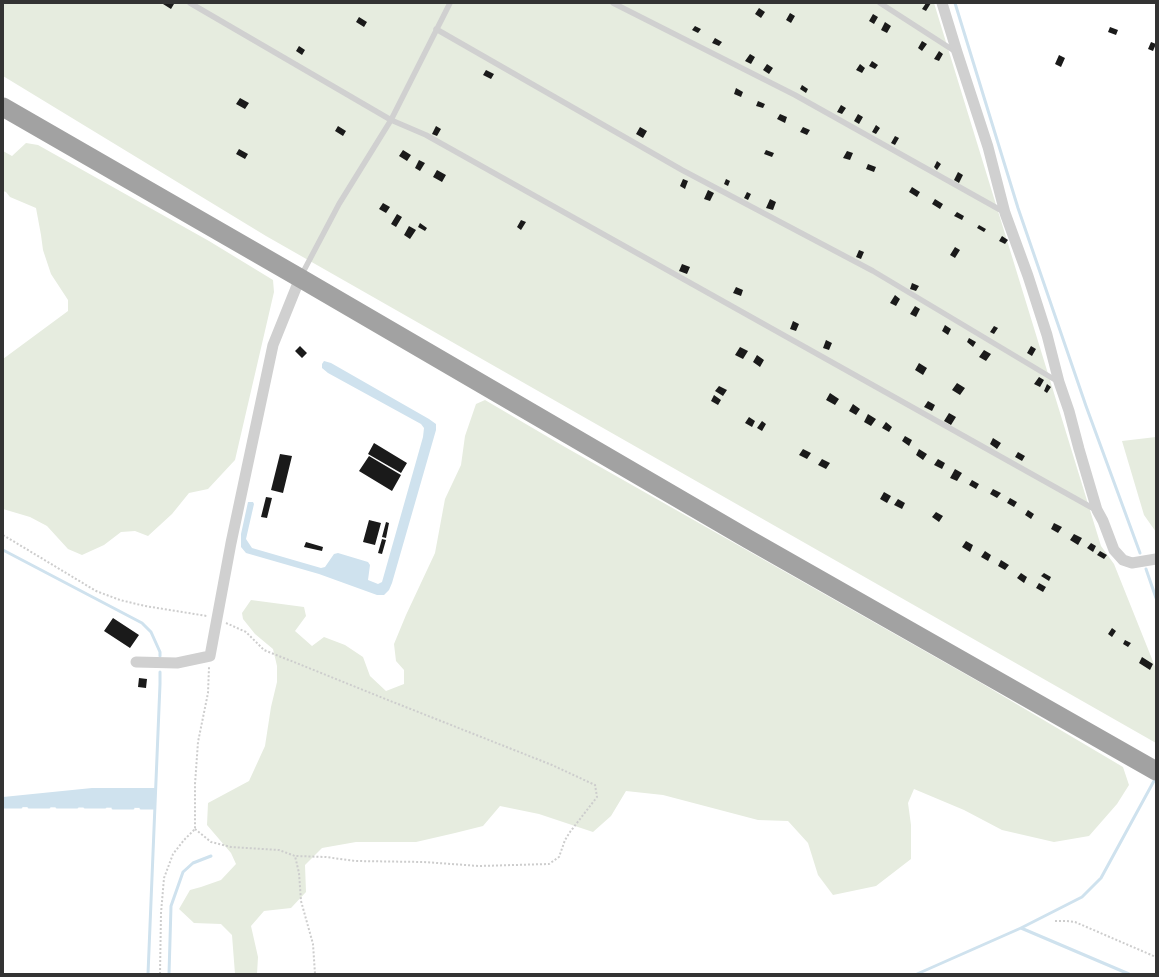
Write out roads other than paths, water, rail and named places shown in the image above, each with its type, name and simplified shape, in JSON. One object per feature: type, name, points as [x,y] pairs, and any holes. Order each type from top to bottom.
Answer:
[{"type":"highway","points":[[3,107],[755,543],[1156,771]]},
{"type":"street","points":[[942,3],[988,148],[1006,213],[1047,334],[1059,382],[1069,411],[1096,510],[1103,521],[1114,550],[1123,560],[1132,563],[1156,559]]},
{"type":"street","points":[[136,662],[177,662],[210,656],[232,536],[273,345],[300,278]]},
{"type":"lane","points":[[190,3],[391,120],[426,135],[1096,510]]},
{"type":"lane","points":[[613,3],[795,95],[1006,213]]},
{"type":"lane","points":[[880,3],[957,52]]},
{"type":"lane","points":[[300,278],[339,204],[391,120],[447,4]]},
{"type":"lane","points":[[436,29],[682,170],[873,271],[1059,382]]},
{"type":"water","points":[[324,361],[331,363],[436,424],[436,430],[392,583],[389,590],[384,595],[377,595],[319,574],[246,553],[241,547],[241,534],[248,502],[253,502],[254,504],[246,539],[252,548],[321,568],[325,567],[334,554],[338,553],[368,562],[370,565],[368,580],[378,584],[382,582],[423,437],[424,428],[421,424],[328,373],[322,368]]},
{"type":"water","points":[[92,788],[155,788],[155,808],[3,807],[3,797]]},
{"type":"waterway","points":[[955,3],[1018,208],[1086,406],[1140,553]]},
{"type":"waterway","points":[[3,550],[142,623],[151,632],[160,652],[160,656]]},
{"type":"waterway","points":[[1146,569],[1156,598]]},
{"type":"waterway","points":[[148,974],[160,672]]},
{"type":"waterway","points":[[917,974],[1021,928],[1082,897],[1101,878],[1155,779]]},
{"type":"waterway","points":[[3,807],[21,807]]},
{"type":"waterway","points":[[29,807],[49,807]]},
{"type":"waterway","points":[[57,807],[77,807]]},
{"type":"waterway","points":[[85,807],[105,807]]},
{"type":"waterway","points":[[113,808],[133,808]]},
{"type":"waterway","points":[[141,808],[155,808]]},
{"type":"waterway","points":[[169,974],[171,906],[183,872],[193,863],[211,856]]},
{"type":"waterway","points":[[1021,928],[1129,974]]}]
